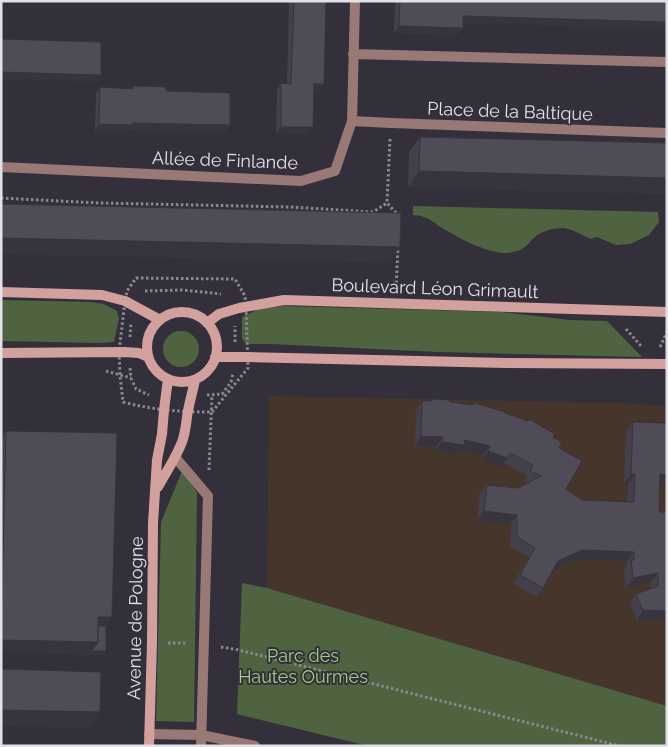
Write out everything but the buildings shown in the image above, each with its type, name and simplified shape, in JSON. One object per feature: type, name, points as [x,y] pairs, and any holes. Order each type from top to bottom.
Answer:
[{"type":"main road","points":[[1,292],[102,295],[125,301],[160,320]]},
{"type":"main road","name":"Boulevard Léon Grimault","points":[[207,323],[219,314],[246,301],[284,300],[667,312]]},
{"type":"main road","points":[[176,313],[184,313],[200,318],[207,323],[216,339],[215,357],[208,371],[195,380],[186,382],[177,382],[159,374],[148,357],[147,341],[150,333],[160,320],[176,313]]},
{"type":"main road","points":[[1,353],[124,352],[139,353],[148,357]]},
{"type":"main road","points":[[215,357],[667,364]]},
{"type":"main road","name":"Avenue de Pologne","points":[[149,746],[153,523],[157,460],[168,379]]},
{"type":"main road","name":"Avenue de Pologne","points":[[156,490],[183,440],[187,412],[195,380]]},
{"type":"street","name":"Allée de Finlande","points":[[1,167],[301,180],[334,171],[352,121],[355,1]]},
{"type":"street","points":[[353,54],[667,62]]},
{"type":"street","name":"Place de la Baltique","points":[[352,121],[667,133]]},
{"type":"street","points":[[175,457],[208,496],[201,741]]},
{"type":"street","points":[[149,734],[255,746]]},
{"type":"path","points":[[387,204],[391,123]]},
{"type":"path","points":[[1,198],[100,203],[290,207],[373,212],[387,204]]},
{"type":"path","points":[[387,204],[398,214],[398,224]]},
{"type":"path","points":[[396,303],[398,244]]},
{"type":"path","points":[[128,291],[136,278],[236,279],[246,301],[248,368],[212,412]]},
{"type":"path","points":[[138,291],[182,290],[230,295]]},
{"type":"path","points":[[238,296],[246,301]]},
{"type":"path","points":[[608,310],[640,344],[652,364]]},
{"type":"path","points":[[120,375],[123,402],[145,408],[212,412]]},
{"type":"path","points":[[208,496],[212,395]]},
{"type":"path","points":[[240,650],[620,746]]},
{"type":"shaded area","points":[[269,396],[621,403],[667,406],[667,706],[267,588]]},
{"type":"green space","points":[[413,206],[658,212],[659,222],[649,235],[630,244],[616,245],[597,237],[591,239],[570,230],[559,228],[540,233],[524,248],[505,253],[473,244],[450,233],[427,218],[413,215]]},
{"type":"green space","points":[[1,300],[104,304],[117,311],[119,318],[114,342],[1,341]]},
{"type":"green space","points":[[282,306],[501,312],[570,320],[607,321],[642,357],[438,352],[247,344],[242,339],[242,317],[259,309]]},
{"type":"green space","points":[[181,331],[188,332],[194,336],[198,342],[198,356],[194,362],[188,366],[181,367],[174,366],[168,362],[164,356],[163,349],[164,342],[168,336],[174,332]]},
{"type":"green space","points":[[182,471],[197,492],[194,722],[156,721],[161,522]]},
{"type":"green space","name":"Parc des Hautes Ourmes","points":[[242,583],[267,588],[667,706],[667,746],[368,746],[237,714]]}]
